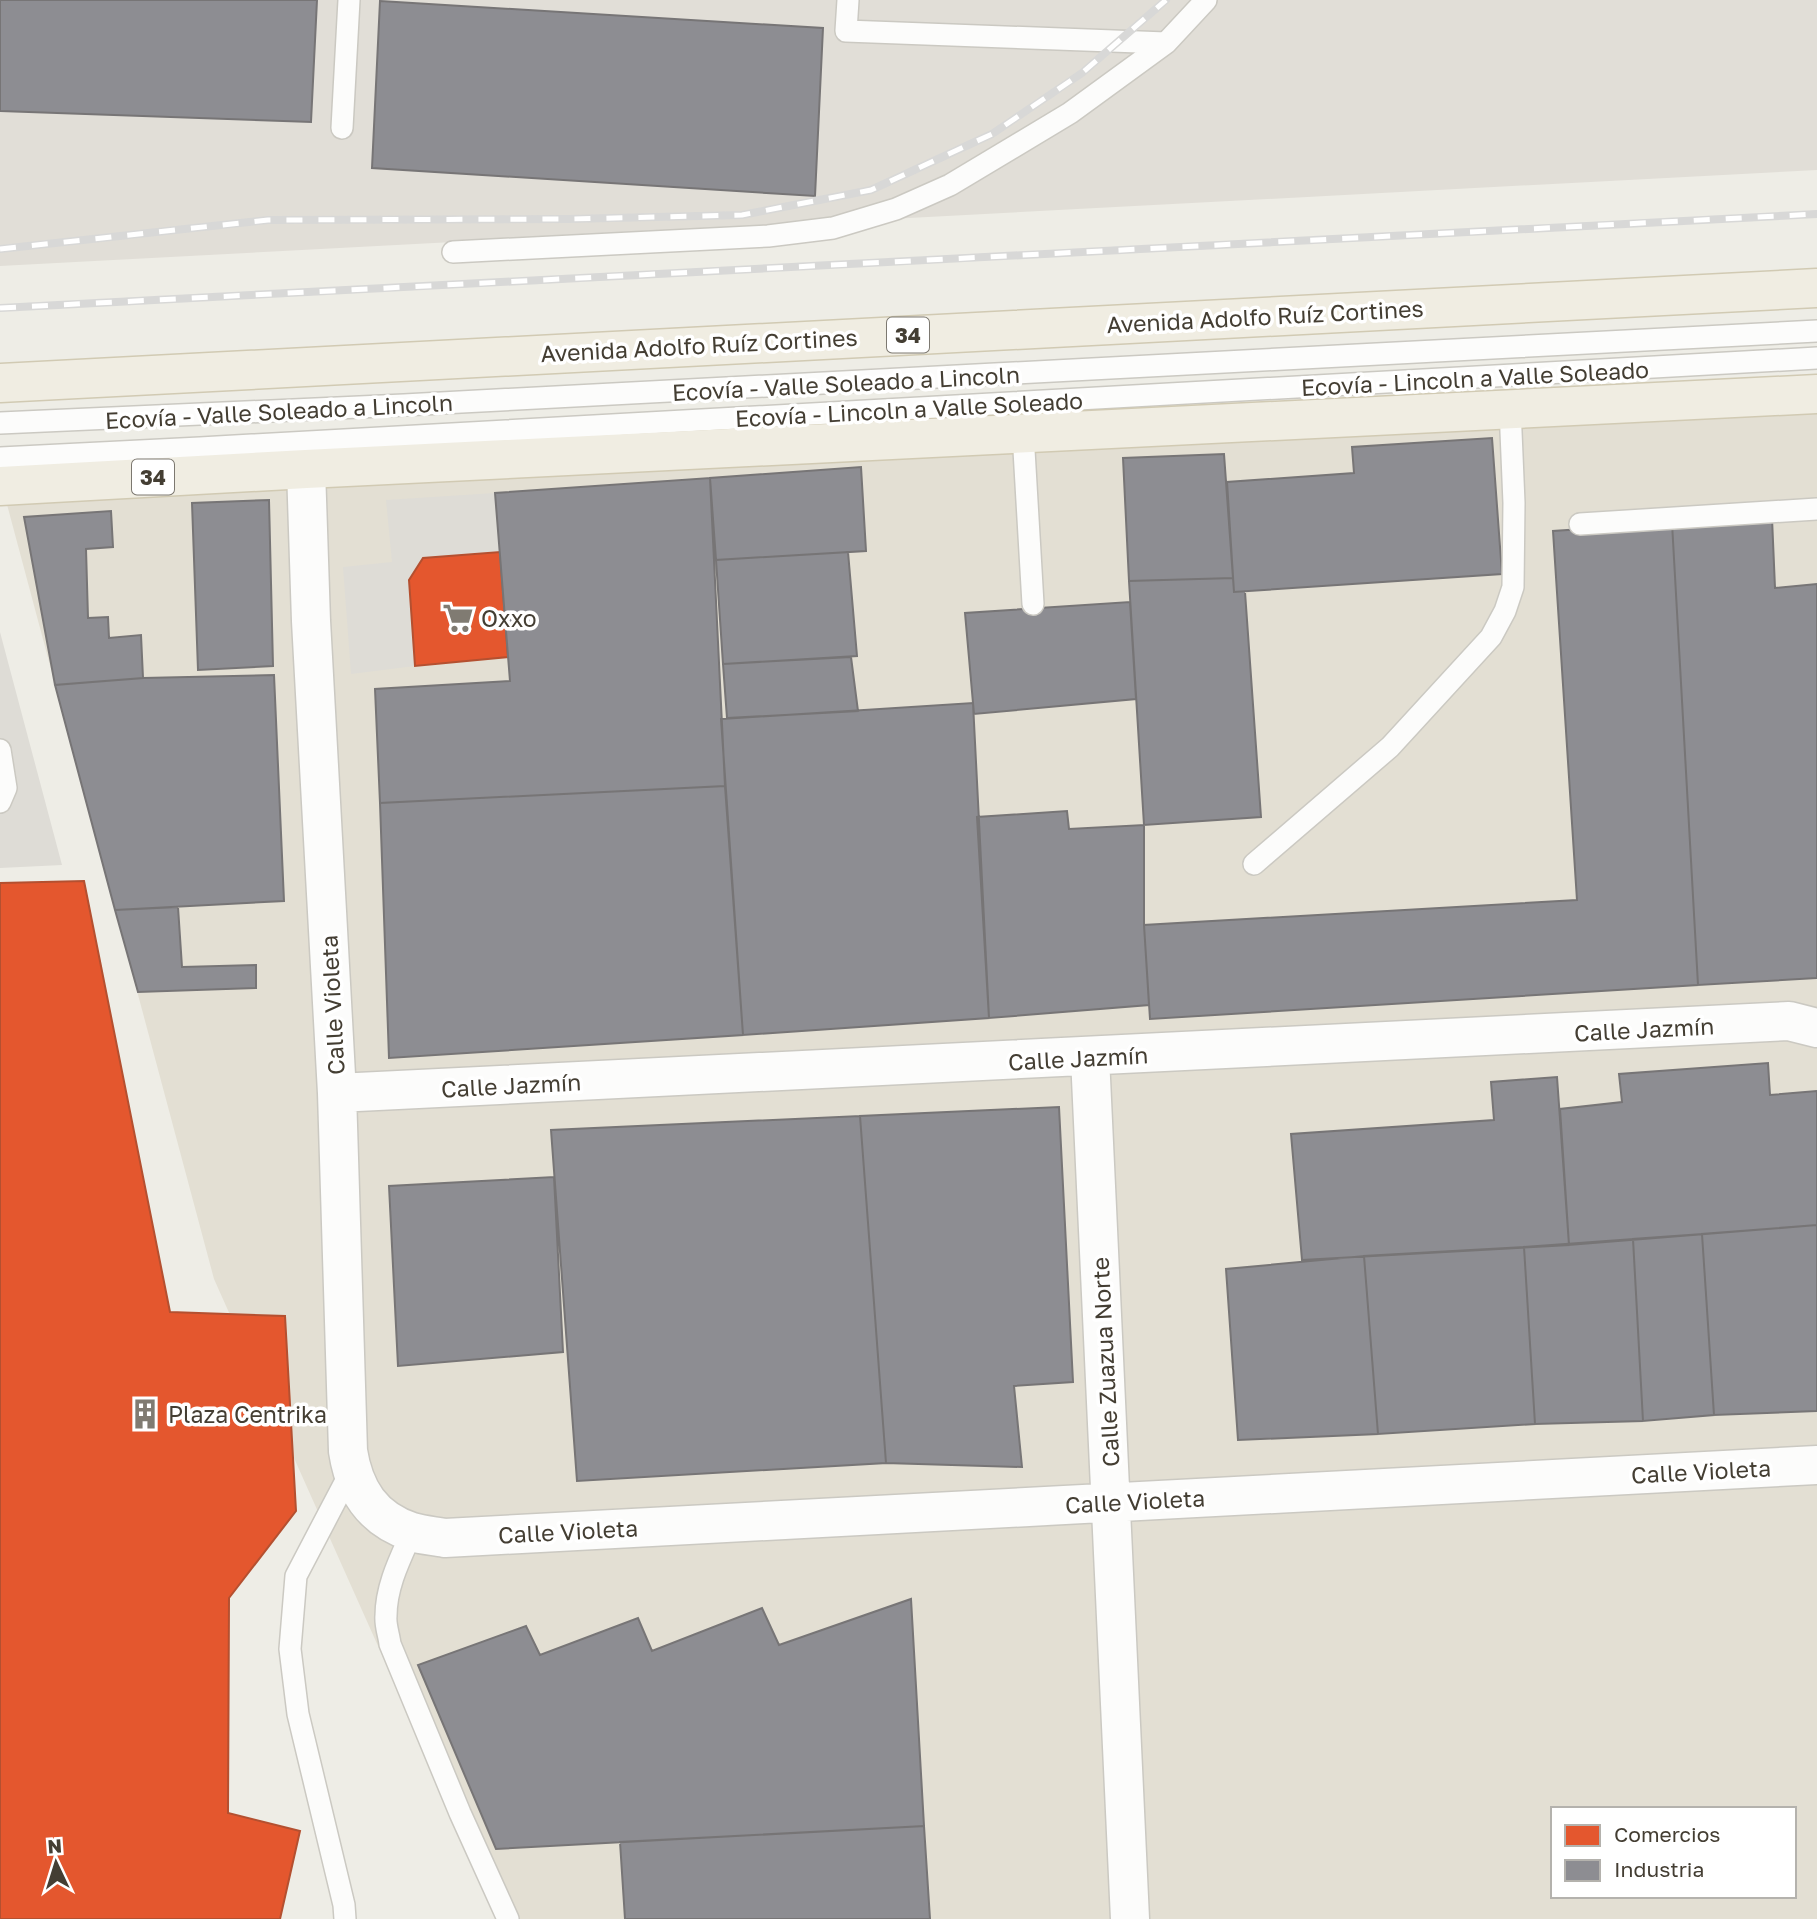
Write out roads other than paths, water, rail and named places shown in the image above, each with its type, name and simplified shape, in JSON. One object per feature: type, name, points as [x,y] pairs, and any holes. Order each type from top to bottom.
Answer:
[{"type":"main road","name":"Avenida Adolfo Ruíz Cortines","points":[[0,383],[1817,288]]},
{"type":"main road","name":"34","points":[[0,486],[1817,394]]},
{"type":"street","name":"Calle Violeta","points":[[306,469],[311,621],[337,1093],[348,1451],[351,1471],[363,1497],[382,1518],[412,1532],[445,1538],[1817,1465]]},
{"type":"street","name":"Calle Jazmín","points":[[337,1093],[1789,1021],[1817,1028]]},
{"type":"street","name":"Calle Zuazua Norte","points":[[1090,1057],[1130,1919]]},
{"type":"lane","points":[[342,128],[349,0]]},
{"type":"lane","points":[[848,0],[846,31],[1166,43]]},
{"type":"lane","points":[[453,252],[768,236],[833,228],[896,209],[950,185],[1070,113],[1166,43],[1206,0]]},
{"type":"lane","name":"Ecovía - Valle Soleado a Lincoln","points":[[0,423],[738,389],[1817,331]]},
{"type":"lane","name":"Ecovía - Lincoln a Valle Soleado","points":[[0,458],[1817,358]]},
{"type":"lane","points":[[1254,864],[1390,747],[1491,637],[1505,611],[1513,587],[1514,503],[1510,408]]},
{"type":"lane","points":[[1023,433],[1033,604]]},
{"type":"lane","points":[[1580,524],[1817,509]]},
{"type":"lane","points":[[0,750],[6,788],[0,802]]},
{"type":"lane","points":[[345,1919],[344,1905],[298,1714],[290,1649],[296,1576],[351,1471]]},
{"type":"lane","points":[[412,1532],[391,1579],[386,1619],[390,1644],[460,1813],[508,1919]]},
{"type":"railway","points":[[0,249],[268,220],[569,219],[742,215],[871,190],[992,134],[1082,73],[1166,0]]},
{"type":"railway","points":[[0,308],[1817,214]]},
{"type":"place","name":"Oxxo","points":[[458,618]]},
{"type":"place","name":"Plaza Centrika","points":[[145,1414]]}]
